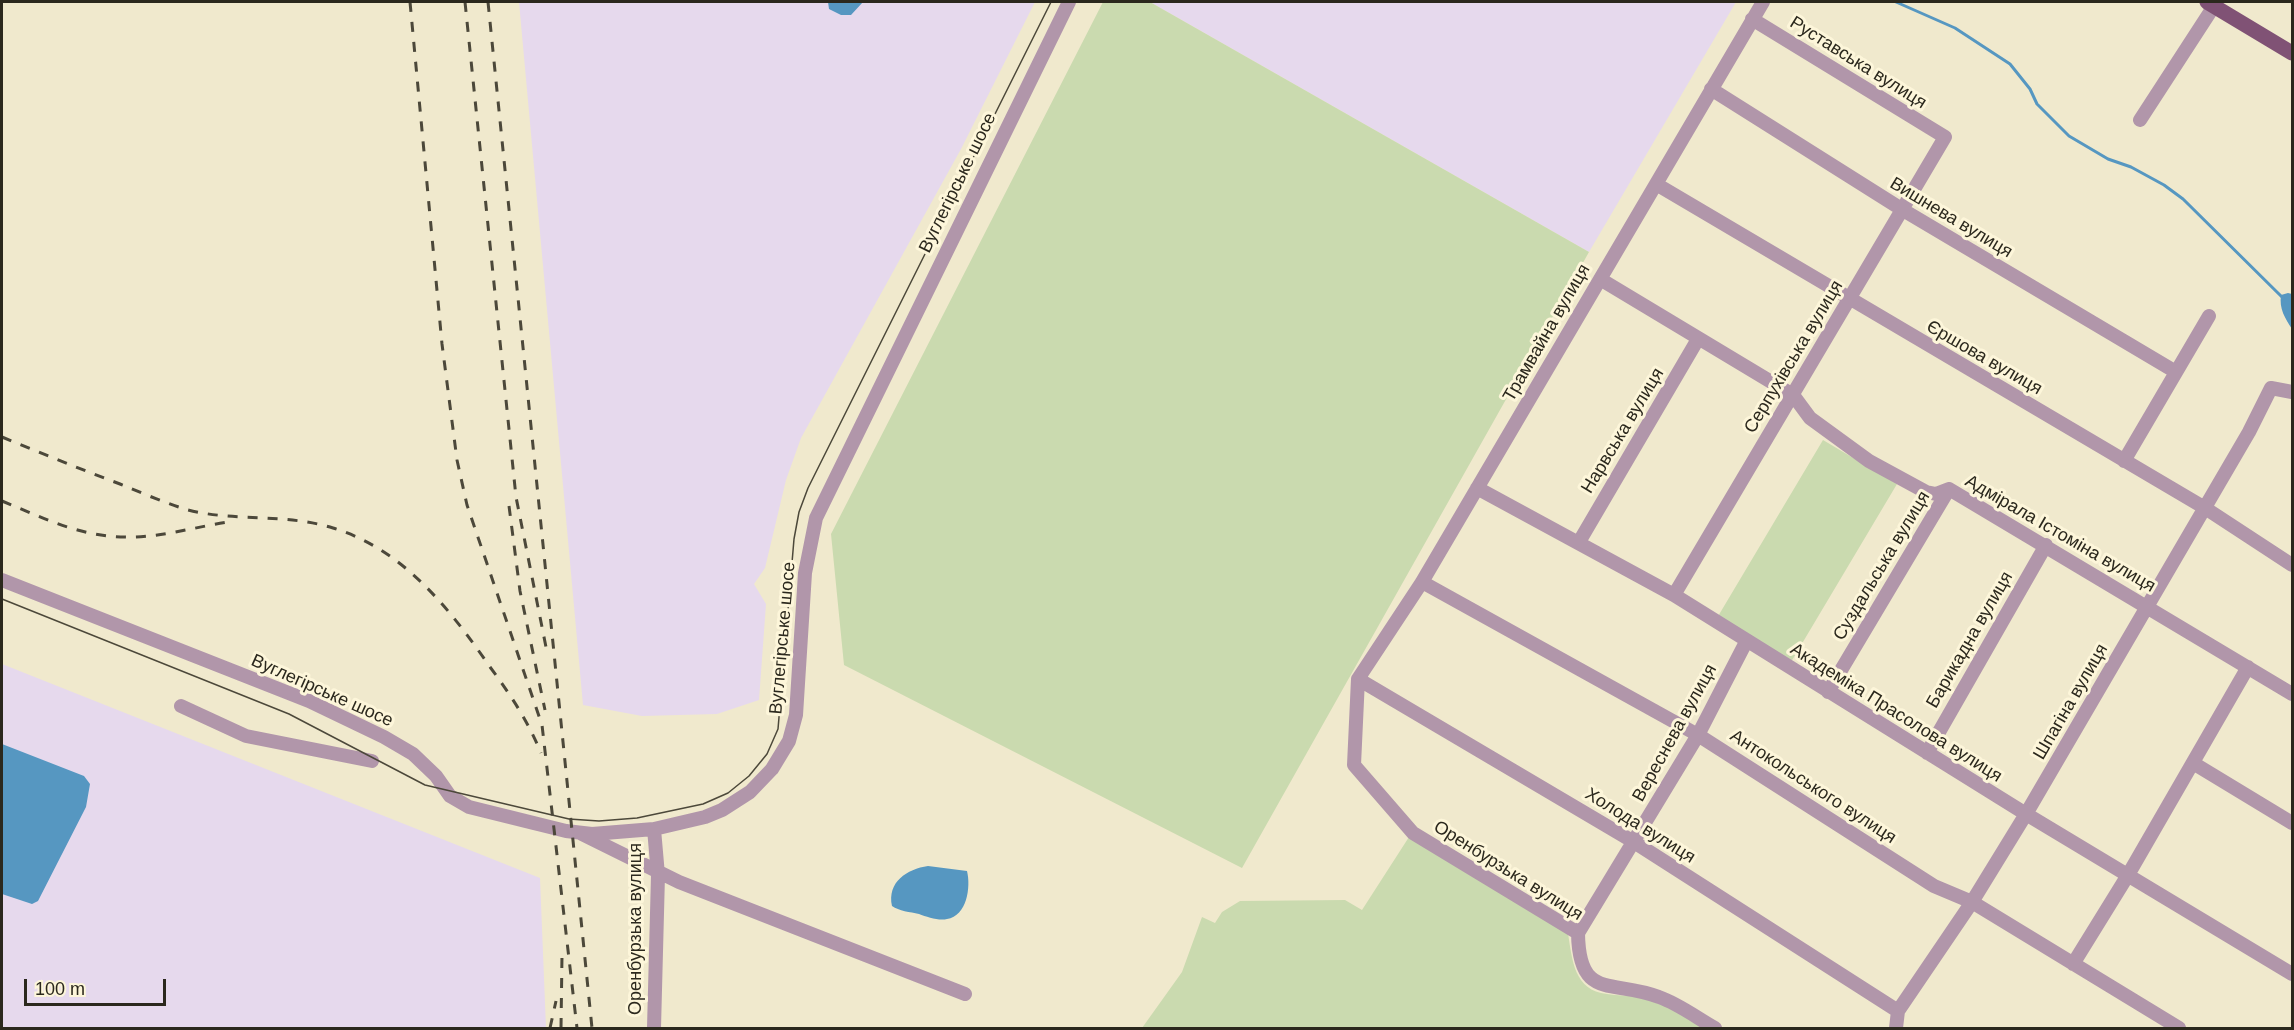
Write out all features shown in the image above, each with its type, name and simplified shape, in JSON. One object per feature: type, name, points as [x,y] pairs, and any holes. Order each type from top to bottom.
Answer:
[{"type":"main road","points":[[2210,4],[2292,53]]},
{"type":"street","name":"Вуглегірське шосе","points":[[2,580],[309,701],[358,724],[413,754],[436,776],[450,796],[462,804],[581,833],[654,829],[705,817],[738,801],[761,782],[786,747],[796,715],[805,573],[816,518],[1068,2]]},
{"type":"street","name":"Трамвайна вулиця","points":[[1358,680],[1422,582],[1763,2]]},
{"type":"street","points":[[2140,120],[2210,4]]},
{"type":"street","name":"Руставська вулиця","points":[[1752,19],[1946,137]]},
{"type":"street","name":"Вишнева вулиця","points":[[1711,89],[1903,210],[2176,372]]},
{"type":"street","name":"Серпухівська вулиця","points":[[1674,595],[1946,137]]},
{"type":"street","name":"Єршова вулиця","points":[[1656,184],[1849,300],[2205,508],[2292,565]]},
{"type":"street","name":"Адмірала Істоміна вулиця","points":[[1600,279],[1793,395],[1810,418],[1869,461],[1926,492],[1936,494],[1949,489],[2292,694]]},
{"type":"street","points":[[2124,461],[2209,316]]},
{"type":"street","name":"Нарвська вулиця","points":[[1579,542],[1698,339]]},
{"type":"street","name":"Шпагіна вулиця","points":[[1896,1029],[1898,1011],[1972,902],[2026,814],[2205,508],[2271,388],[2292,392]]},
{"type":"street","name":"Академіка Прасолова вулиця","points":[[1477,488],[1674,595],[1746,642],[2026,814],[2292,974]]},
{"type":"street","name":"Суздальська вулиця","points":[[1828,692],[1949,489]]},
{"type":"street","name":"Барикадна вулиця","points":[[1927,753],[2046,545]]},
{"type":"street","name":"Антокольського вулиця","points":[[1422,582],[1698,735],[1934,886],[1972,902],[2179,1029]]},
{"type":"street","name":"Вереснева вулиця","points":[[1578,933],[1698,735],[1746,642]]},
{"type":"street","points":[[2073,964],[2128,875],[2248,668]]},
{"type":"street","name":"Оренбурзька вулиця","points":[[1358,680],[1354,765],[1413,833],[1578,933],[1581,964],[1596,983],[1658,996],[1715,1029]]},
{"type":"street","name":"Холода вулиця","points":[[1358,680],[1634,842],[1898,1011]]},
{"type":"street","points":[[182,706],[246,736],[372,761]]},
{"type":"street","points":[[2193,763],[2292,823]]},
{"type":"street","name":"Оренбурзька вулиця","points":[[654,829],[657,872],[654,1029]]},
{"type":"street","points":[[581,833],[657,872],[965,994]]},
{"type":"shaded area","points":[[519,2],[1035,2],[961,149],[801,438],[786,480],[765,568],[754,584],[766,604],[759,700],[717,714],[642,716],[583,705]]},
{"type":"shaded area","points":[[1150,2],[1736,2],[1589,252]]},
{"type":"shaded area","points":[[2,664],[540,878],[546,1028],[2,1028]]},
{"type":"green space","points":[[1103,2],[1150,2],[1589,252],[1242,868],[844,665],[831,534]]},
{"type":"green space","points":[[1823,440],[1897,484],[1791,662],[1717,618]]},
{"type":"green space","points":[[1409,837],[1568,933],[1573,963],[1581,980],[1588,987],[1596,992],[1648,999],[1708,1028],[1142,1028],[1182,972],[1202,917],[1215,923],[1222,912],[1240,901],[1345,900],[1362,910]]},
{"type":"water","points":[[828,2],[863,2],[851,15],[841,15],[829,9]]},
{"type":"water","points":[[2292,294],[2292,329],[2281,305],[2281,295]]},
{"type":"water","points":[[2,744],[84,776],[90,784],[86,807],[38,901],[32,904],[2,894]]},
{"type":"water","points":[[928,866],[967,871],[966,900],[954,917],[937,919],[892,906],[893,890],[900,878],[913,870]]},
{"type":"waterway","points":[[1896,2],[1955,28],[2010,64],[2030,89],[2037,104],[2069,136],[2108,159],[2131,167],[2164,185],[2183,199],[2283,298]]},
{"type":"tram line","points":[[2,599],[289,714],[425,785],[569,819],[599,821],[637,818],[703,804],[728,793],[749,776],[767,754],[778,729],[794,539],[799,512],[808,488],[1051,2]]},
{"type":"railway","points":[[410,2],[442,344],[457,460],[467,505],[542,725],[577,1028]]},
{"type":"railway","points":[[465,2],[516,497],[547,652]]},
{"type":"railway","points":[[488,2],[592,1028]]},
{"type":"railway","points":[[2,437],[188,510],[224,516],[315,523],[358,538],[381,550],[423,584],[475,645],[511,698],[541,753]]},
{"type":"railway","points":[[2,501],[77,530],[109,536],[152,536],[234,521]]},
{"type":"railway","points":[[509,506],[520,591],[545,710]]},
{"type":"railway","points":[[561,1028],[562,955]]},
{"type":"railway","points":[[550,1028],[556,1001]]}]
